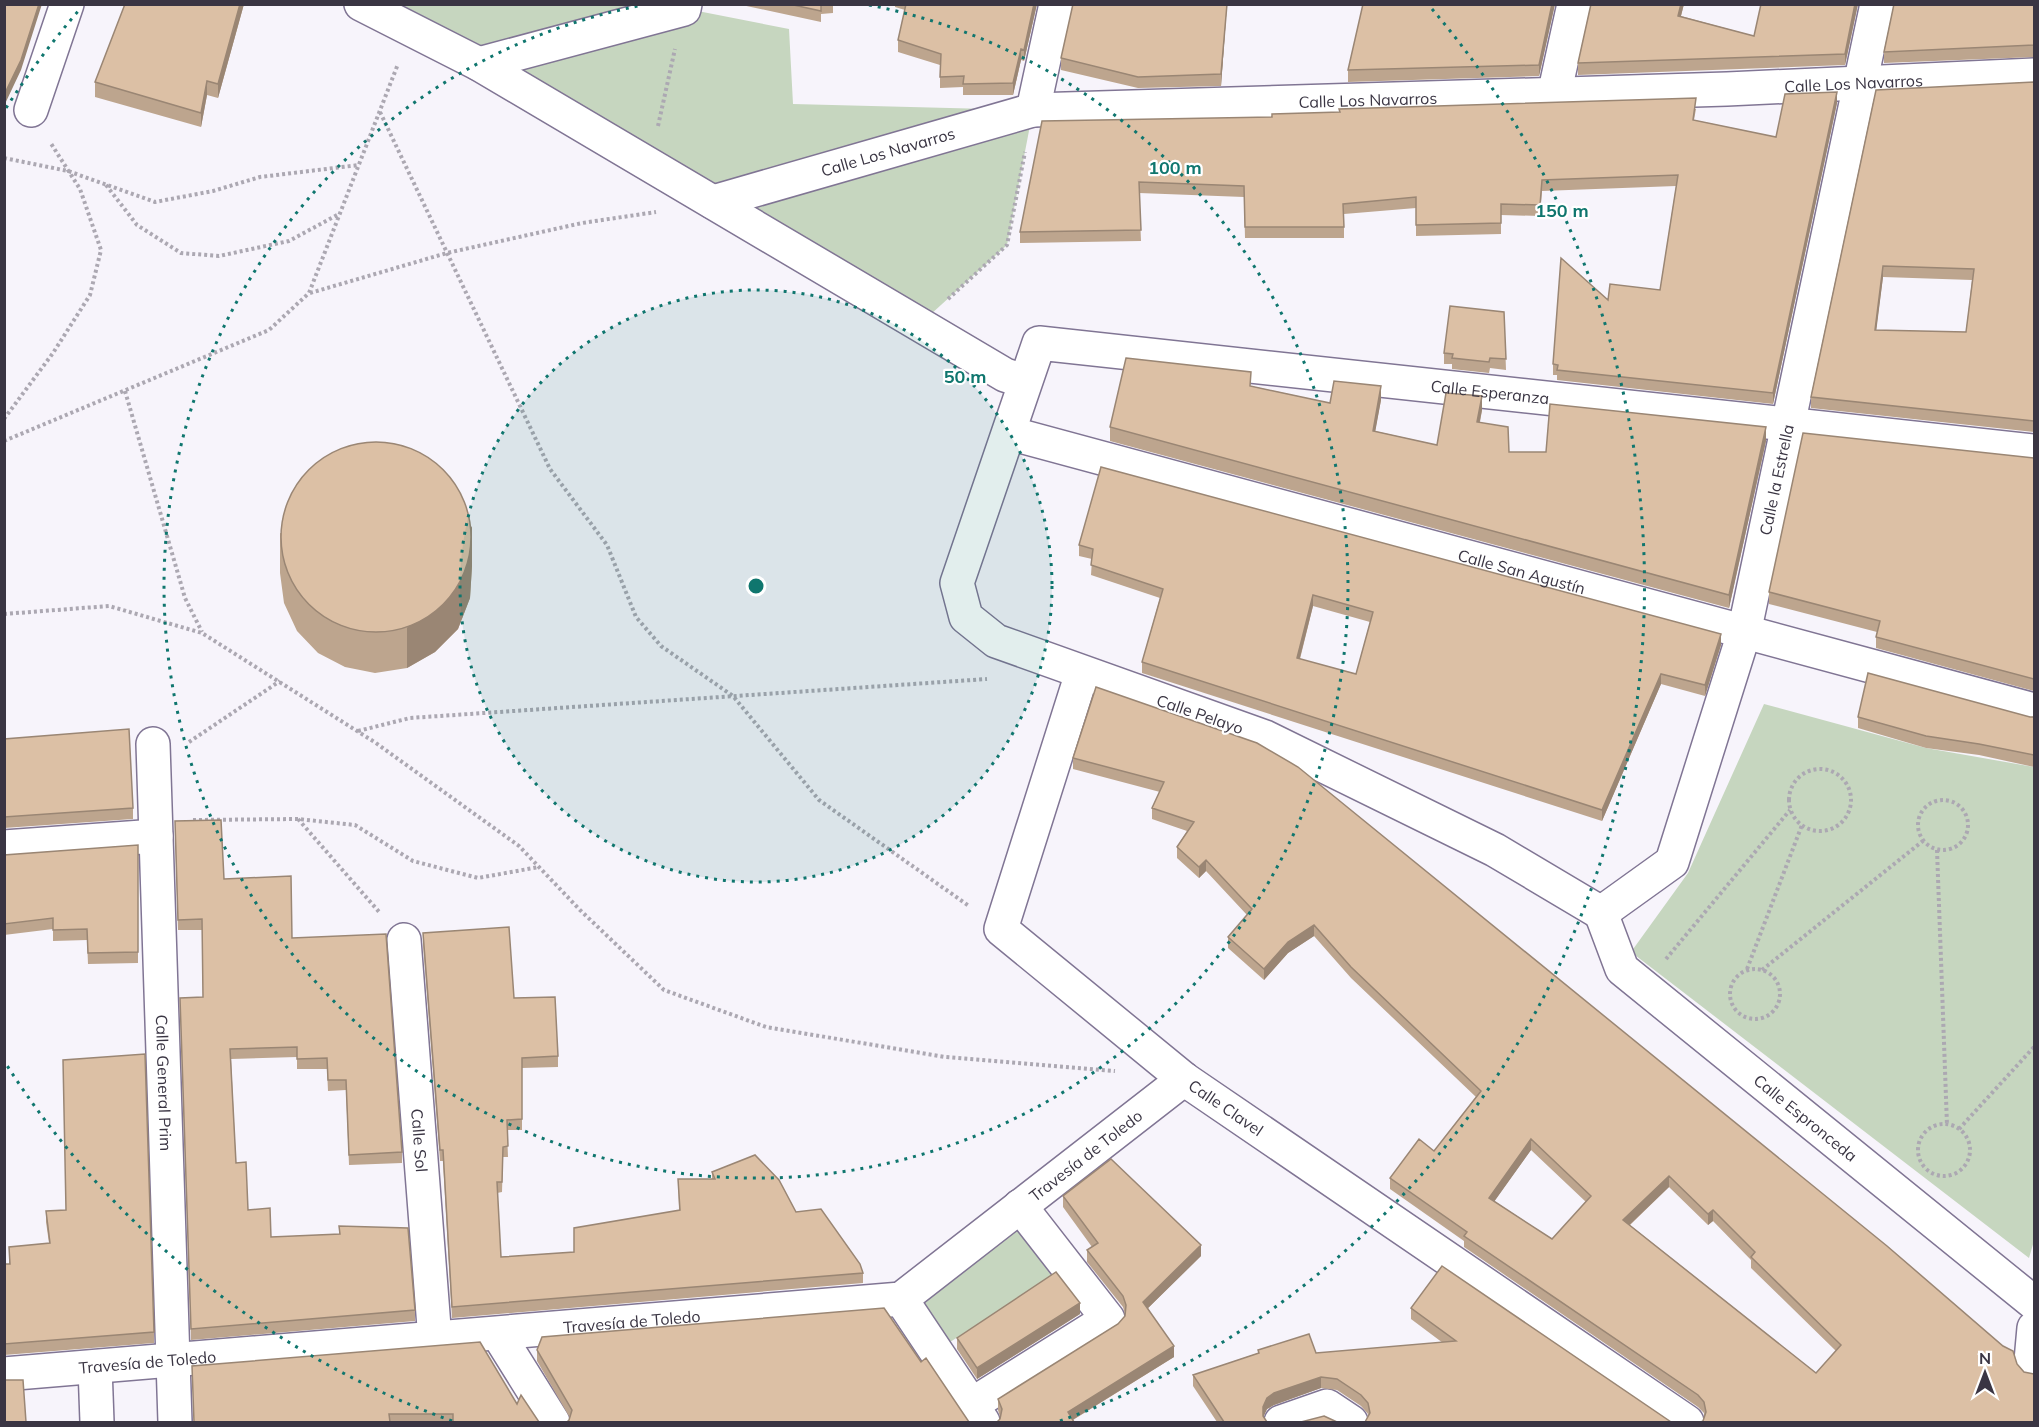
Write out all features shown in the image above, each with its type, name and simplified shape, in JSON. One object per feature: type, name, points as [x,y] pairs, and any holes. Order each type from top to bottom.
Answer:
[{"type":"street","points":[[31,110],[67,4]]},
{"type":"street","points":[[361,4],[479,64],[1005,375],[1024,381]]},
{"type":"street","points":[[1033,110],[1056,4]]},
{"type":"street","points":[[1554,95],[1574,4]]},
{"type":"street","name":"Calle la Estrella","points":[[1601,913],[1672,862],[1744,633],[1786,424],[1877,4]]},
{"type":"street","points":[[479,64],[685,7]]},
{"type":"street","name":"Calle Los Navarros","points":[[713,202],[1033,110],[1727,89],[2034,75]]},
{"type":"street","name":"Calle Esperanza","points":[[1009,433],[1024,381],[1039,343],[2034,451]]},
{"type":"street","name":"Calle San Agustín","points":[[1009,433],[2034,710]]},
{"type":"street","name":"Calle Pelayo","points":[[1009,433],[957,583],[966,617],[996,641],[1265,736],[1495,850],[1601,913]]},
{"type":"street","points":[[1001,928],[1082,673]]},
{"type":"street","name":"Calle General Prim","points":[[154,755],[175,1422]]},
{"type":"street","points":[[4,847],[156,828]]},
{"type":"street","name":"Calle Espronceda","points":[[1601,913],[1622,969],[2034,1303]]},
{"type":"street","name":"Calle Clavel","points":[[1001,928],[1184,1078],[1687,1422]]},
{"type":"street","name":"Calle Sol","points":[[405,940],[435,1340]]},
{"type":"street","name":"Travesía de Toledo","points":[[4,1374],[435,1340],[901,1299],[1184,1078]]},
{"type":"street","points":[[901,1299],[977,1414],[1108,1319],[1020,1206]]},
{"type":"street","points":[[2034,1328],[2031,1361],[2034,1367]]},
{"type":"street","points":[[498,1334],[553,1422]]},
{"type":"street","points":[[95,1367],[97,1422]]},
{"type":"street","points":[[1281,1422],[1327,1406],[1351,1422]]},
{"type":"path","points":[[649,165],[685,7]]},
{"type":"path","points":[[4,441],[269,330],[309,293],[411,30]]},
{"type":"path","points":[[4,419],[53,353],[90,294],[101,250],[80,189],[31,110]]},
{"type":"path","points":[[920,325],[1007,245],[1033,110]]},
{"type":"path","points":[[380,112],[550,469],[607,545],[636,617],[661,646],[733,696],[819,800],[1001,928]]},
{"type":"path","points":[[4,158],[68,171],[155,202],[213,191],[260,177],[359,165]]},
{"type":"path","points":[[106,185],[137,225],[181,253],[219,256],[288,241],[340,214]]},
{"type":"path","points":[[309,293],[447,253],[582,224],[658,211]]},
{"type":"path","points":[[124,391],[185,598],[202,633]]},
{"type":"path","points":[[4,614],[109,606],[202,633],[358,731],[519,846],[664,990],[766,1027],[945,1057],[1124,1072]]},
{"type":"path","points":[[358,731],[410,718],[989,679]]},
{"type":"path","points":[[154,755],[280,681]]},
{"type":"path","points":[[1643,986],[1790,810],[1791,789],[1805,773],[1825,769],[1844,781],[1851,799],[1845,818],[1839,825],[1820,831],[1802,825],[1790,810]]},
{"type":"path","points":[[1940,800],[1956,803],[1968,816],[1968,832],[1958,846],[1950,850],[1937,850],[1924,840],[1918,830],[1918,821],[1925,807],[1940,800]]},
{"type":"path","points":[[156,828],[298,819],[355,825],[383,845],[413,861],[478,878],[539,867]]},
{"type":"path","points":[[298,819],[405,940]]},
{"type":"path","points":[[1747,970],[1762,970],[1775,980],[1779,995],[1778,1003],[1767,1015],[1752,1019],[1737,1011],[1730,997],[1733,981],[1747,970],[1802,825]]},
{"type":"path","points":[[1762,970],[1924,840]]},
{"type":"path","points":[[1937,850],[1947,1125]]},
{"type":"path","points":[[1959,1128],[2034,1047]]},
{"type":"path","points":[[1947,1125],[1959,1128],[1970,1142],[1969,1160],[1958,1173],[1941,1177],[1925,1169],[1920,1162],[1918,1145],[1927,1131],[1934,1126],[1947,1125]]},
{"type":"green space","points":[[361,5],[667,5],[789,29],[793,104],[1033,110],[1007,245],[919,325]]},
{"type":"green space","points":[[1764,704],[1926,748],[2034,767],[2034,1241],[2029,1258],[1631,952],[1688,873]]},
{"type":"green space","points":[[1020,1206],[1067,1267],[936,1351],[901,1299]]},
{"type":"building","points":[[4,4],[39,4],[21,60],[4,95]]},
{"type":"building","points":[[125,4],[240,4],[218,84],[207,81],[201,113],[95,82]]},
{"type":"building","points":[[789,4],[821,4],[821,11]]},
{"type":"building","points":[[906,4],[1034,4],[1024,50],[1021,49],[1013,83],[963,84],[964,76],[940,77],[941,54],[898,40]]},
{"type":"building","points":[[1073,4],[1227,4],[1221,74],[1138,77],[1061,58]]},
{"type":"building","points":[[1363,4],[1552,4],[1539,65],[1348,70]]},
{"type":"building","points":[[1591,4],[1681,4],[1678,16],[1754,36],[1761,4],[1855,4],[1845,54],[1578,63]]},
{"type":"building","points":[[1894,4],[2034,4],[2034,45],[1884,52]]},
{"type":"building","points":[[2034,82],[2034,421],[1811,397],[1876,90]],"holes":[[[1883,266],[1974,269],[1966,332],[1875,330]]]},
{"type":"building","points":[[1837,92],[1773,393],[1557,370],[1558,365],[1553,364],[1561,258],[1608,300],[1610,284],[1660,290],[1678,175],[1542,180],[1540,205],[1501,204],[1501,223],[1416,225],[1416,197],[1343,204],[1344,227],[1245,227],[1244,186],[1139,182],[1141,230],[1020,232],[1042,121],[1272,117],[1272,114],[1340,112],[1339,109],[1696,98],[1693,120],[1776,137],[1785,94]]},
{"type":"building","points":[[1450,306],[1504,312],[1506,359],[1490,358],[1489,362],[1452,358],[1453,354],[1444,353]]},
{"type":"building","points":[[1126,358],[1251,372],[1250,386],[1330,403],[1334,381],[1381,386],[1373,431],[1437,445],[1446,393],[1482,396],[1477,422],[1508,427],[1509,452],[1546,452],[1550,404],[1766,427],[1729,595],[1110,427]]},
{"type":"building","points":[[1803,433],[2034,458],[2034,679],[1876,637],[1880,621],[1769,592]]},
{"type":"building","points":[[367,442],[385,442],[421,453],[443,470],[455,484],[464,501],[471,537],[464,573],[455,590],[443,604],[421,621],[404,628],[385,632],[367,632],[331,621],[309,604],[297,590],[285,565],[281,546],[281,528],[292,492],[309,470],[323,458],[348,446]]},
{"type":"building","points":[[1101,467],[1721,634],[1705,685],[1661,674],[1602,810],[1142,662],[1163,589],[1091,565],[1093,549],[1079,545]],"holes":[[[1313,595],[1373,612],[1356,674],[1297,658]]]},
{"type":"building","points":[[1868,673],[2034,717],[2034,755],[1926,736],[1858,717]]},
{"type":"building","points":[[1096,687],[1257,743],[1298,767],[1887,1246],[2003,1346],[2013,1351],[2017,1364],[2024,1372],[2034,1374],[2034,1422],[1701,1422],[1706,1412],[1704,1402],[1698,1395],[1464,1236],[1467,1232],[1390,1178],[1419,1139],[1434,1151],[1481,1091],[1351,967],[1314,925],[1288,942],[1264,969],[1228,937],[1252,909],[1206,860],[1199,867],[1177,847],[1194,822],[1152,808],[1164,782],[1073,758]],"holes":[[[1531,1139],[1591,1196],[1552,1239],[1489,1198]],[[1669,1176],[1708,1214],[1713,1210],[1755,1252],[1751,1257],[1841,1345],[1816,1373],[1623,1220]]]},
{"type":"building","points":[[129,729],[133,808],[4,817],[4,739]]},
{"type":"building","points":[[221,820],[224,879],[291,876],[292,938],[386,934],[402,1152],[349,1155],[346,1080],[328,1080],[327,1058],[297,1059],[297,1047],[230,1049],[236,1163],[246,1162],[248,1210],[270,1208],[271,1237],[340,1234],[339,1226],[408,1228],[415,1310],[191,1329],[180,998],[203,997],[202,919],[178,920],[175,821]]},
{"type":"building","points":[[138,845],[138,952],[88,953],[87,929],[53,930],[53,918],[4,924],[4,855]]},
{"type":"building","points":[[509,927],[514,998],[555,997],[558,1056],[522,1058],[522,1119],[507,1120],[508,1146],[503,1147],[502,1182],[497,1182],[501,1257],[574,1252],[574,1228],[680,1210],[678,1179],[715,1179],[712,1172],[755,1155],[779,1180],[796,1212],[821,1209],[860,1264],[863,1273],[452,1307],[443,1150],[440,1150],[423,933]]},
{"type":"building","points":[[145,1054],[154,1332],[4,1344],[4,1264],[10,1264],[9,1247],[50,1243],[46,1211],[66,1210],[63,1060]]},
{"type":"building","points":[[1111,1159],[1201,1245],[1143,1302],[1174,1346],[1068,1412],[1074,1422],[997,1422],[1002,1409],[998,1399],[1118,1324],[1125,1316],[1126,1305],[1123,1296],[1087,1250],[1098,1243],[1063,1196]]},
{"type":"building","points":[[1442,1266],[1671,1422],[1365,1422],[1370,1413],[1368,1403],[1361,1395],[1337,1379],[1321,1377],[1274,1393],[1267,1398],[1263,1407],[1263,1416],[1267,1422],[1224,1422],[1193,1375],[1259,1353],[1258,1350],[1309,1334],[1316,1353],[1456,1341],[1411,1308]]},
{"type":"building","points":[[1056,1272],[1080,1303],[977,1368],[957,1338]]},
{"type":"building","points":[[884,1308],[921,1362],[926,1358],[969,1422],[567,1422],[572,1410],[537,1350],[542,1337]]},
{"type":"building","points":[[480,1342],[517,1404],[521,1395],[539,1422],[453,1422],[453,1414],[389,1414],[390,1422],[194,1422],[192,1366]]},
{"type":"building","points":[[4,1380],[23,1380],[26,1422],[4,1422]]},
{"type":"building","points":[[1324,1416],[1337,1422],[1301,1422]]}]
